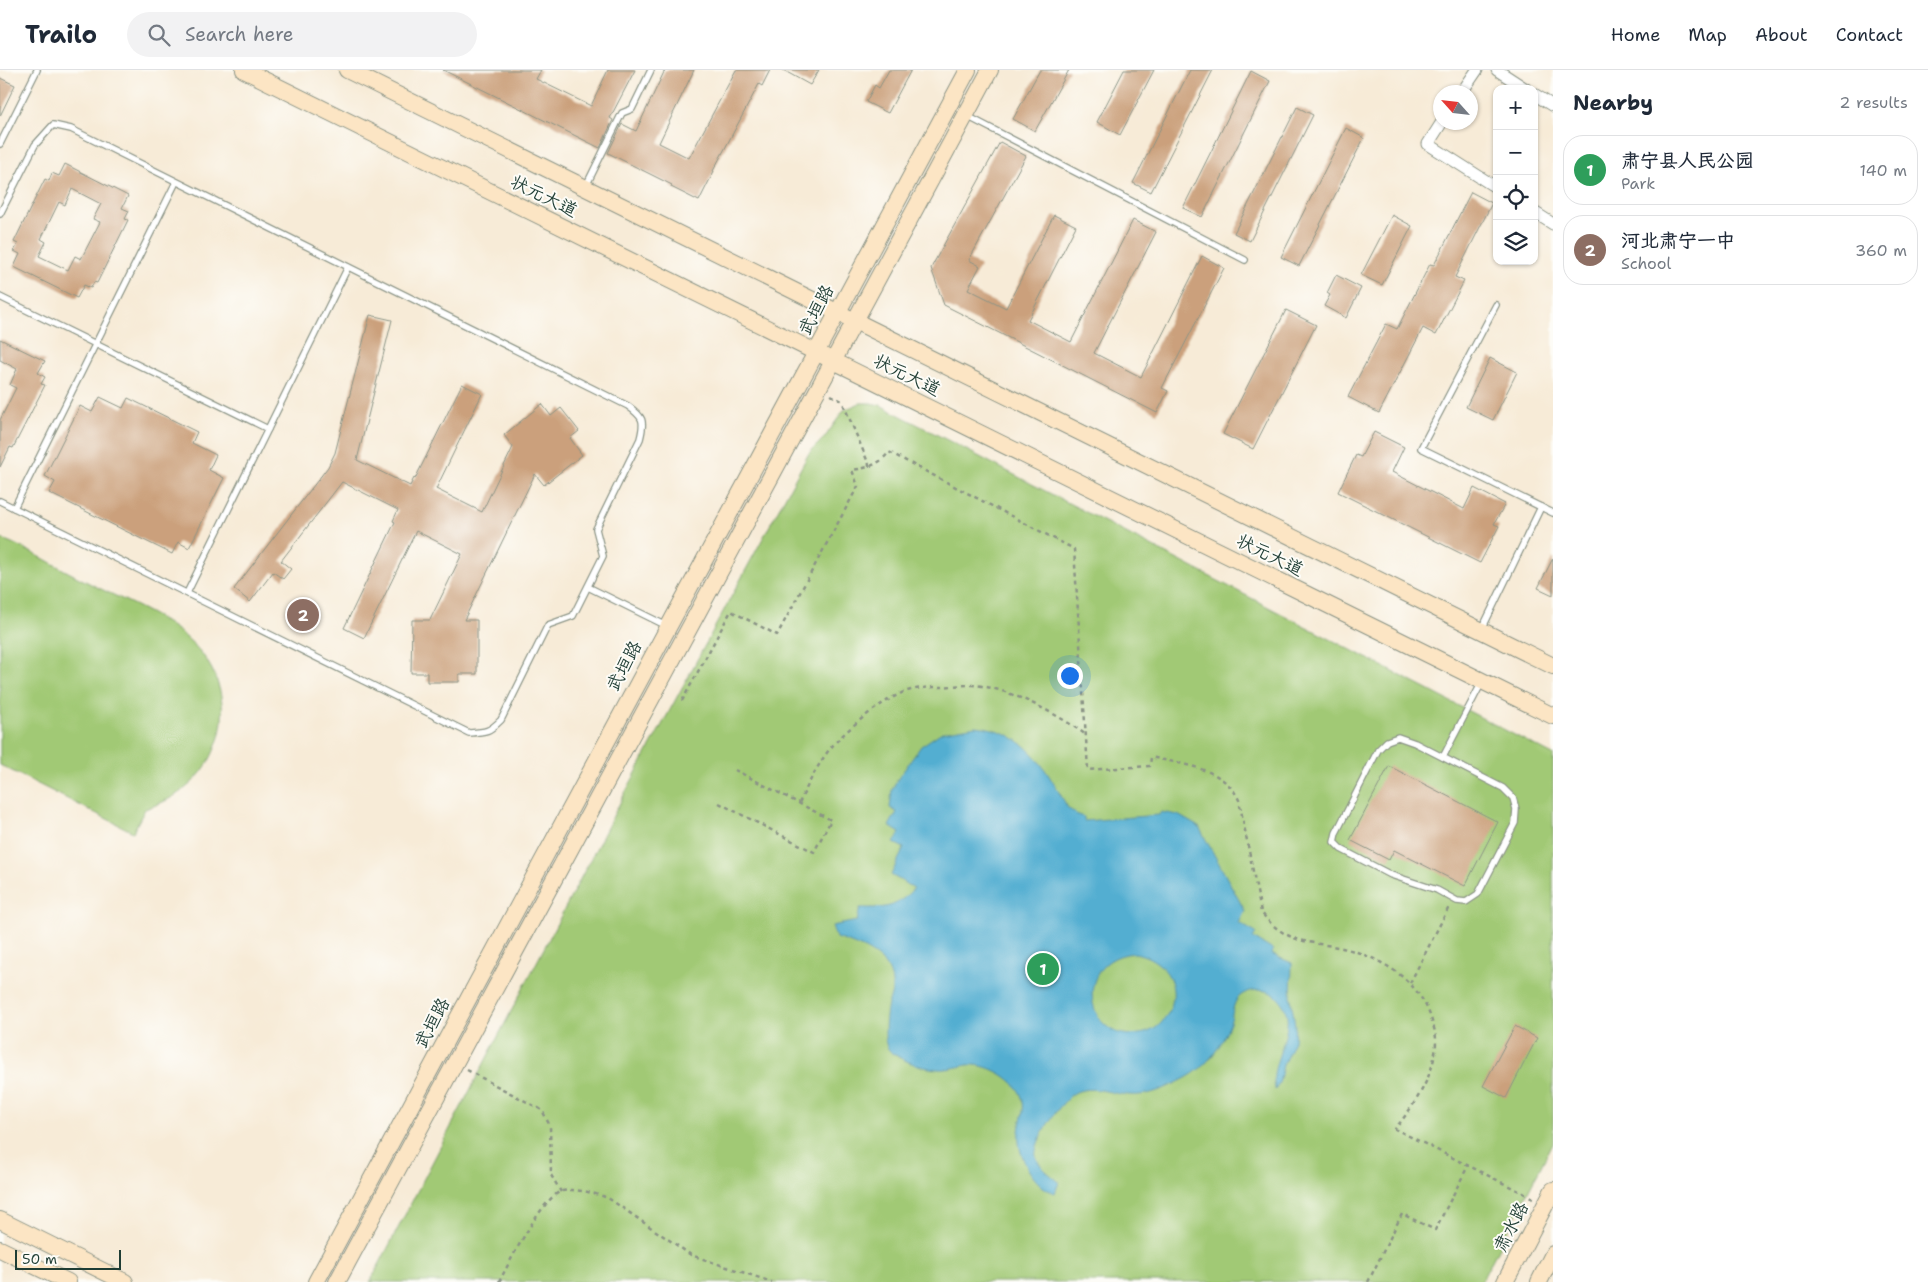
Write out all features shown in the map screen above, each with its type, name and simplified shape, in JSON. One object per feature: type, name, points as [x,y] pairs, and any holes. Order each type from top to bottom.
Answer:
[{"type":"main road","name":"状元大道","points":[[244,70],[1553,716]]},
{"type":"main road","name":"状元大道","points":[[346,70],[1553,666]]},
{"type":"main road","name":"武垣路","points":[[316,1282],[968,70]]},
{"type":"main road","points":[[337,1282],[990,70]]},
{"type":"main road","name":"肃水路","points":[[1505,1282],[1553,1190]]},
{"type":"main road","points":[[0,1220],[125,1282]]},
{"type":"main road","points":[[0,1248],[68,1282]]},
{"type":"main road","points":[[1539,1282],[1553,1254]]},
{"type":"street","points":[[1467,85],[1477,70]]},
{"type":"street","points":[[1497,70],[1520,85]]},
{"type":"street","points":[[1538,97],[1553,106]]},
{"type":"street","points":[[1437,130],[1428,144],[1493,185]]},
{"type":"street","points":[[1538,215],[1553,224]]},
{"type":"lane","points":[[0,144],[36,70]]},
{"type":"lane","points":[[585,188],[622,113],[632,108],[651,70]]},
{"type":"lane","points":[[965,115],[1245,260]]},
{"type":"lane","points":[[0,214],[34,144],[54,125],[71,130],[628,406],[641,416],[643,425],[640,439],[596,530],[603,556],[573,616],[548,625],[501,720],[491,730],[476,733],[469,733],[0,501]]},
{"type":"lane","points":[[14,508],[176,182]]},
{"type":"lane","points":[[187,593],[348,267]]},
{"type":"lane","points":[[0,297],[268,429]]},
{"type":"lane","points":[[1496,305],[1421,448],[1553,513]]},
{"type":"lane","points":[[1481,630],[1542,507]]},
{"type":"lane","points":[[588,587],[668,627]]},
{"type":"lane","points":[[1444,757],[1483,682]]},
{"type":"lane","points":[[1398,737],[1444,757],[1503,788],[1513,798],[1516,809],[1515,822],[1478,894],[1466,902],[1454,899],[1437,890],[1391,875],[1341,849],[1334,842],[1336,833],[1378,750],[1388,741],[1398,737]]},
{"type":"path","points":[[818,388],[842,401],[870,467]]},
{"type":"path","points":[[682,701],[731,611],[777,635],[858,486],[852,470],[870,467],[883,459],[889,452],[1074,549],[1088,770],[1150,766],[1150,758],[1209,772],[1224,780],[1234,789],[1239,800],[1261,912],[1270,923],[1302,942],[1355,951],[1384,963],[1410,983],[1417,990],[1426,1005],[1436,1040],[1432,1065],[1424,1087],[1409,1112],[1395,1129],[1545,1205]]},
{"type":"path","points":[[799,803],[820,763],[834,745],[856,724],[904,692],[924,688],[973,685],[1020,698],[1070,723],[1086,735]]},
{"type":"path","points":[[719,803],[814,852],[831,820],[735,770]]},
{"type":"path","points":[[1410,983],[1454,899]]},
{"type":"path","points":[[455,1064],[542,1110],[550,1126],[551,1175],[561,1192]]},
{"type":"path","points":[[1368,1282],[1402,1214],[1435,1230],[1468,1166]]},
{"type":"path","points":[[499,1282],[544,1206],[561,1192],[593,1192],[608,1198],[691,1255],[772,1282]]},
{"type":"green space","points":[[860,403],[880,405],[1553,755],[1553,1143],[1481,1282],[370,1282],[624,795],[809,453],[825,437],[844,410]]},
{"type":"green space","points":[[0,538],[35,554],[169,624],[201,652],[212,670],[220,691],[222,724],[212,755],[198,776],[180,793],[145,809],[133,832],[0,765]]},
{"type":"water","points":[[976,726],[994,729],[1009,735],[1032,754],[1051,779],[1068,808],[1084,817],[1084,821],[1159,815],[1161,812],[1178,815],[1199,827],[1245,911],[1239,923],[1256,933],[1253,938],[1273,950],[1271,954],[1292,963],[1291,998],[1295,1025],[1294,1041],[1283,1065],[1279,1084],[1275,1090],[1274,1075],[1285,1034],[1287,1014],[1283,1005],[1272,993],[1262,990],[1246,992],[1236,1001],[1227,1031],[1219,1047],[1201,1068],[1186,1078],[1151,1093],[1129,1095],[1089,1089],[1076,1092],[1070,1096],[1043,1131],[1036,1150],[1036,1157],[1040,1165],[1059,1182],[1055,1193],[1047,1190],[1033,1177],[1023,1159],[1019,1140],[1023,1100],[1012,1082],[998,1072],[982,1066],[967,1065],[944,1069],[919,1066],[889,1050],[885,1034],[885,1023],[892,989],[888,969],[882,961],[865,949],[836,938],[832,926],[857,921],[860,908],[877,908],[896,904],[914,888],[891,875],[904,848],[894,843],[900,833],[889,826],[897,812],[890,808],[892,790],[921,746],[942,732]],"holes":[[[1135,953],[1147,957],[1165,970],[1173,989],[1173,1000],[1162,1022],[1154,1029],[1139,1034],[1120,1033],[1106,1026],[1097,1013],[1092,998],[1094,983],[1101,969],[1115,958]]]},
{"type":"building","points":[[443,70],[541,70],[536,79],[591,106],[608,70],[635,70],[610,118],[613,120],[600,148]]},
{"type":"building","points":[[665,70],[694,70],[659,143],[689,158],[736,70],[770,70],[762,86],[759,84],[699,201],[671,187],[672,185],[608,153],[622,124],[636,131]]},
{"type":"building","points":[[783,70],[819,70],[810,85]]},
{"type":"building","points":[[889,70],[911,70],[888,113],[866,102],[875,85],[879,88]]},
{"type":"building","points":[[1040,70],[1069,70],[1035,131],[1013,119]]},
{"type":"building","points":[[1124,70],[1154,70],[1120,135],[1097,122]]},
{"type":"building","points":[[1190,70],[1213,70],[1151,192],[1133,183]]},
{"type":"building","points":[[1251,71],[1270,81],[1202,217],[1183,208]]},
{"type":"building","points":[[0,78],[15,85],[0,116]]},
{"type":"building","points":[[1297,107],[1313,115],[1250,241],[1234,233]]},
{"type":"building","points":[[1346,128],[1364,138],[1299,266],[1281,257]]},
{"type":"building","points":[[1000,142],[1026,156],[969,260],[980,266],[968,289],[1006,308],[1054,215],[1076,226],[1028,320],[1071,342],[1133,220],[1156,232],[1094,353],[1141,377],[1202,256],[1224,268],[1162,388],[1168,391],[1157,413],[944,305],[931,268]]},
{"type":"building","points":[[65,164],[128,196],[122,208],[129,211],[125,219],[128,220],[97,283],[94,282],[91,288],[84,285],[77,298],[14,267],[20,254],[14,251],[18,244],[14,242],[33,203],[45,179],[49,181],[52,173],[59,176]],"holes":[[[72,189],[101,204],[93,219],[100,222],[81,259],[75,256],[68,270],[39,256],[46,242],[41,239],[59,202],[65,205]]]},
{"type":"building","points":[[1471,192],[1492,203],[1455,277],[1464,281],[1436,335],[1423,328],[1379,413],[1348,397],[1386,324],[1397,329],[1430,264],[1434,265]]},
{"type":"building","points":[[1392,215],[1412,226],[1382,285],[1361,275]]},
{"type":"building","points":[[1336,275],[1361,288],[1346,318],[1324,306],[1330,295],[1327,293]]},
{"type":"building","points":[[1286,310],[1316,325],[1253,449],[1223,434]]},
{"type":"building","points":[[370,315],[392,320],[357,460],[410,486],[462,384],[482,394],[436,489],[482,512],[513,447],[504,435],[542,404],[551,416],[561,408],[579,431],[570,438],[582,455],[544,485],[535,474],[464,620],[477,620],[477,674],[459,674],[459,682],[427,682],[427,673],[411,673],[412,620],[430,620],[462,554],[416,531],[364,638],[344,628],[395,522],[393,521],[398,510],[342,482],[281,561],[291,569],[283,579],[273,572],[250,602],[234,589],[328,467],[335,453]]},
{"type":"building","points":[[0,339],[45,361],[38,373],[45,377],[41,384],[45,385],[13,448],[10,447],[0,467],[0,420],[16,388],[10,385],[17,369],[0,360]]},
{"type":"building","points":[[1490,358],[1517,372],[1493,420],[1466,407]]},
{"type":"building","points":[[100,397],[123,408],[128,398],[197,432],[192,443],[216,455],[209,470],[224,478],[189,548],[178,542],[172,554],[49,493],[55,482],[45,476],[80,406],[92,412]]},
{"type":"building","points":[[1374,432],[1404,447],[1392,472],[1464,509],[1474,488],[1505,504],[1494,524],[1499,526],[1480,563],[1338,492],[1356,455],[1361,457]]},
{"type":"building","points":[[1553,558],[1553,595],[1538,588]]},
{"type":"building","points":[[1389,766],[1498,822],[1465,886],[1394,850],[1389,860],[1350,840]]},
{"type":"building","points":[[1515,1026],[1537,1038],[1506,1098],[1483,1086]]},
{"type":"place","name":"河北肃宁一中","points":[[303,615]]},
{"type":"place","name":"肃宁县人民公园","points":[[1043,969]]}]
